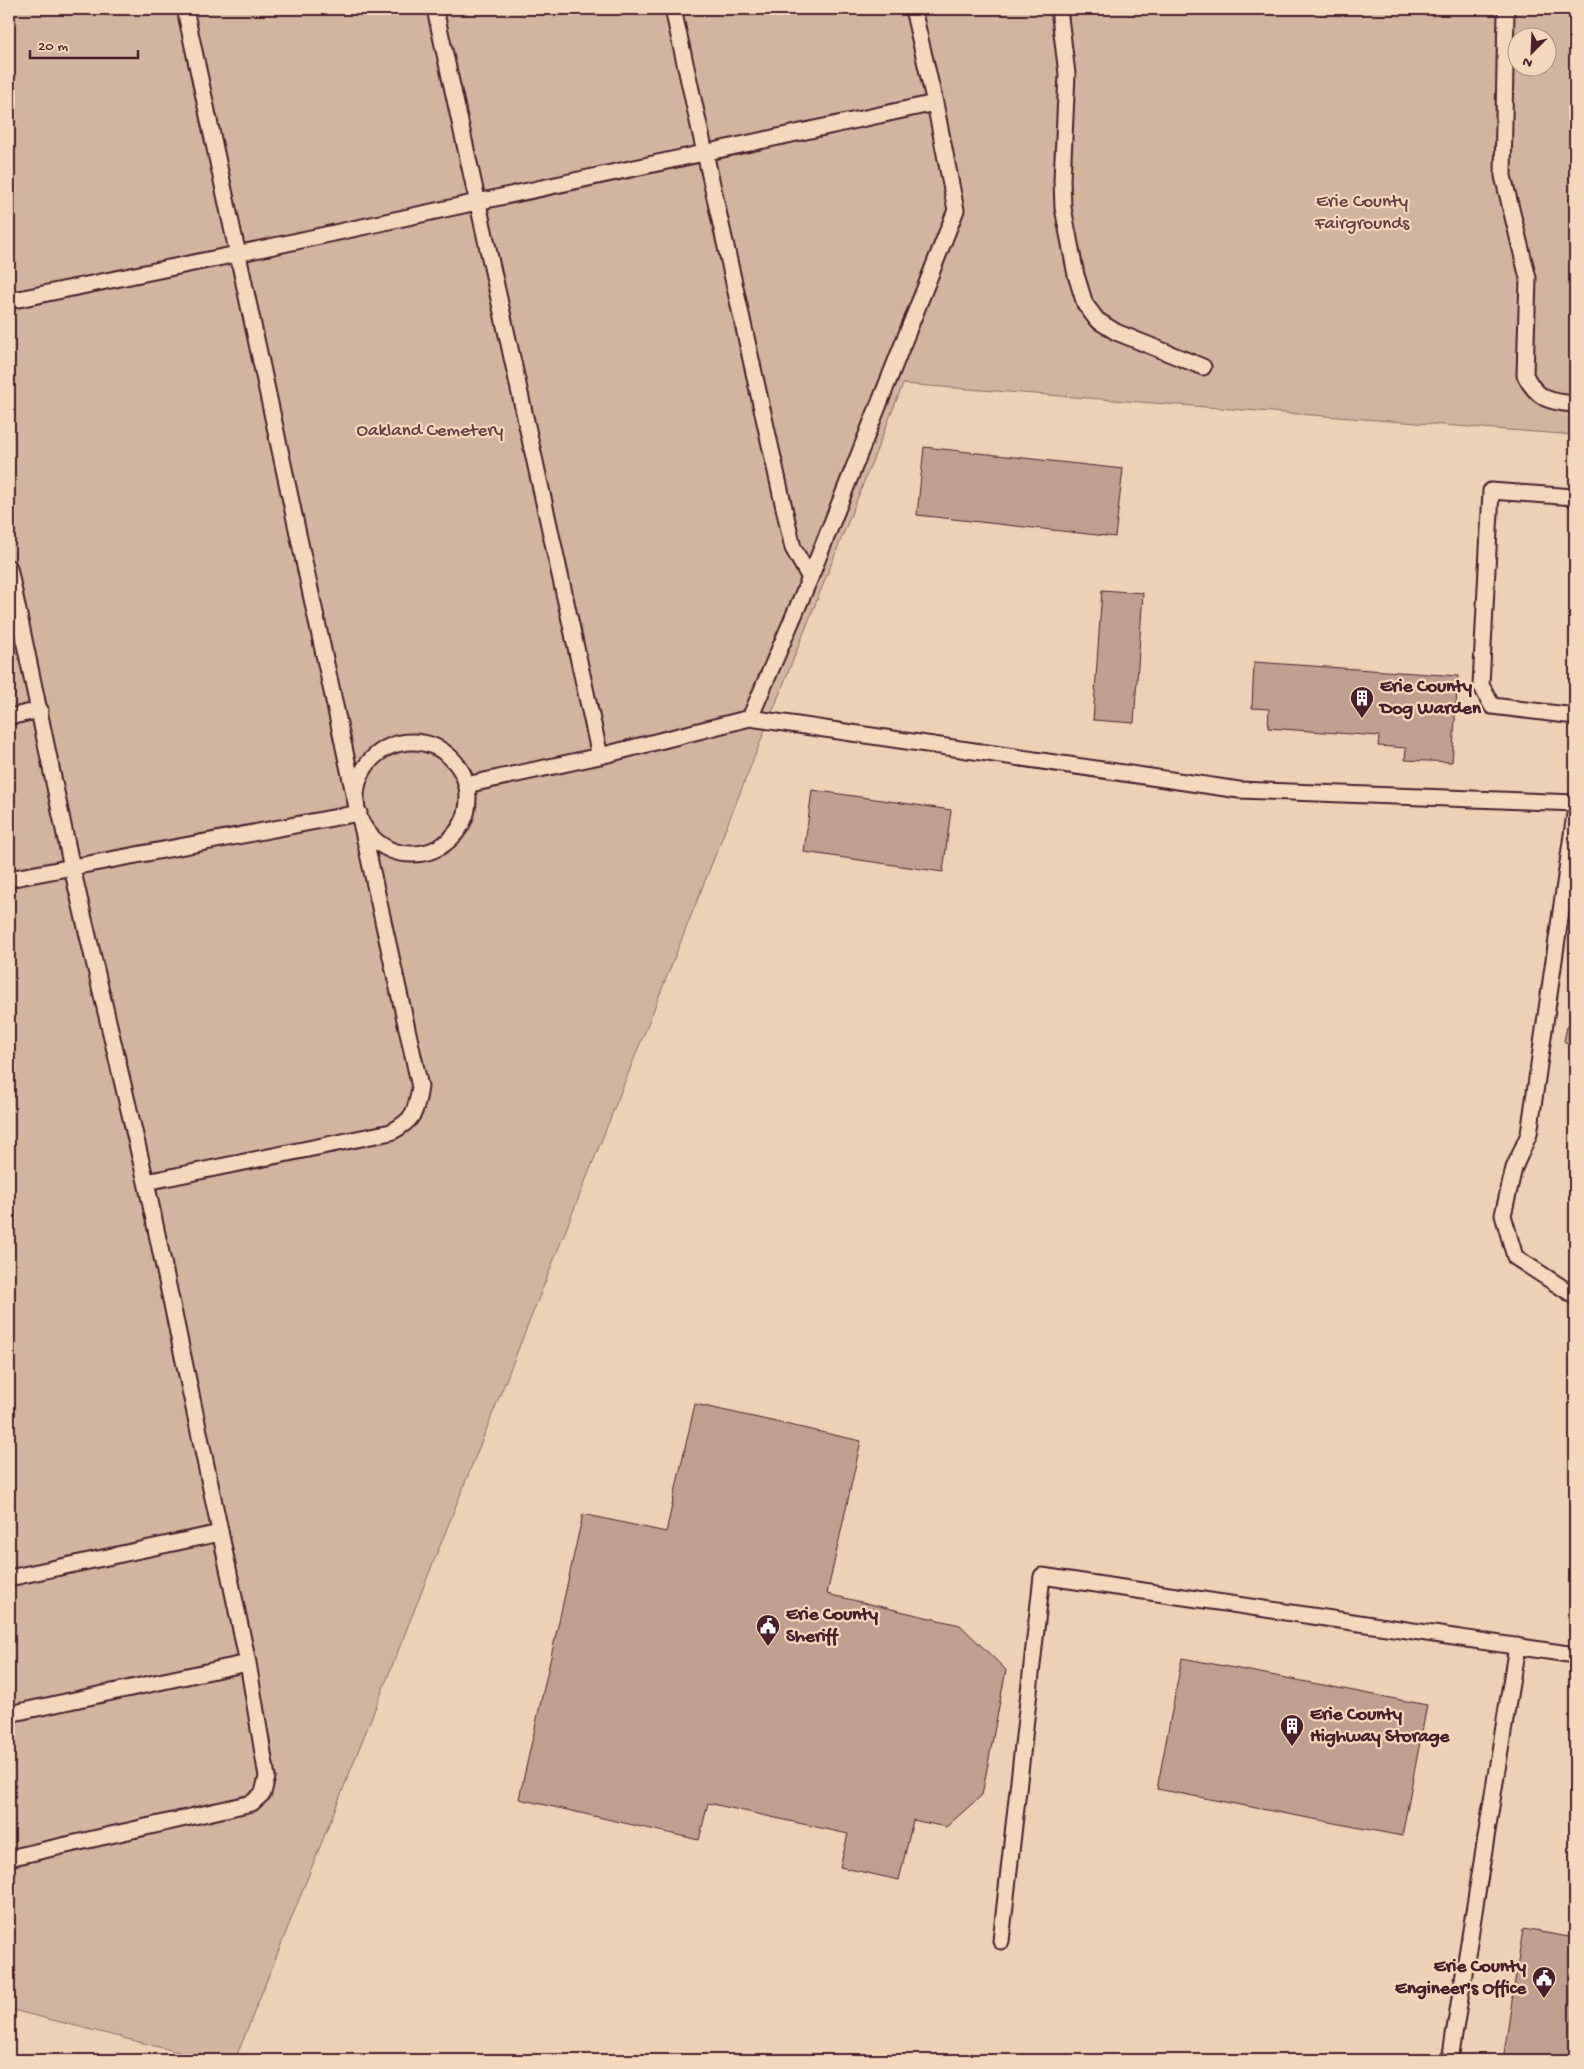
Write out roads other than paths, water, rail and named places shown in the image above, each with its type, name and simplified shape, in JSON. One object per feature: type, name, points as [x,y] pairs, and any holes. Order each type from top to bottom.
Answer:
[{"type":"lane","points":[[146,1182],[391,1132],[408,1123],[417,1108],[420,1087],[185,9]]},
{"type":"lane","points":[[435,9],[600,756]]},
{"type":"lane","points":[[673,9],[792,548],[810,578]]},
{"type":"lane","points":[[750,718],[810,578],[956,210],[935,103],[913,9]]},
{"type":"lane","points":[[1059,9],[1067,74],[1062,180],[1063,208],[1076,275],[1085,304],[1097,320],[1116,332],[1203,367]]},
{"type":"lane","points":[[1506,9],[1503,176],[1528,278],[1526,375],[1531,387],[1541,397],[1556,403],[1575,404]]},
{"type":"lane","points":[[9,300],[237,254],[477,200],[935,103]]},
{"type":"lane","points":[[1575,497],[1491,491],[1481,685],[1492,706],[1575,716]]},
{"type":"lane","points":[[9,574],[40,710],[72,868],[146,1182],[248,1663],[267,1777],[263,1793],[252,1804],[9,1858]]},
{"type":"lane","points":[[9,717],[40,710]]},
{"type":"lane","points":[[466,784],[600,756],[750,718],[1239,790],[1575,803]]},
{"type":"lane","points":[[414,742],[432,746],[447,755],[459,768],[466,784],[469,802],[464,819],[455,835],[442,846],[426,853],[406,854],[388,849],[372,838],[359,813],[358,784],[366,767],[380,753],[397,744],[414,742]]},
{"type":"lane","points":[[9,879],[359,813]]},
{"type":"lane","points":[[1575,814],[1529,1134],[1514,1168],[1503,1215],[1516,1258],[1575,1296]]},
{"type":"lane","points":[[9,1578],[220,1533]]},
{"type":"lane","points":[[1001,1941],[1042,1576],[1575,1655]]},
{"type":"lane","points":[[1450,2060],[1517,1646]]},
{"type":"lane","points":[[9,1714],[248,1663]]},
{"type":"place","name":"Erie County Dog Warden","points":[[1362,719]]},
{"type":"place","name":"Erie County Sheriff","points":[[768,1647]]},
{"type":"place","name":"Erie County Highway Storage","points":[[1292,1747]]},
{"type":"place","name":"Erie County Engineer's Office","points":[[1544,1999]]},
{"type":"park label","name":"Erie County Fairgrounds","points":[[1362,213]]},
{"type":"park label","name":"Oakland Cemetery","points":[[430,431]]}]
